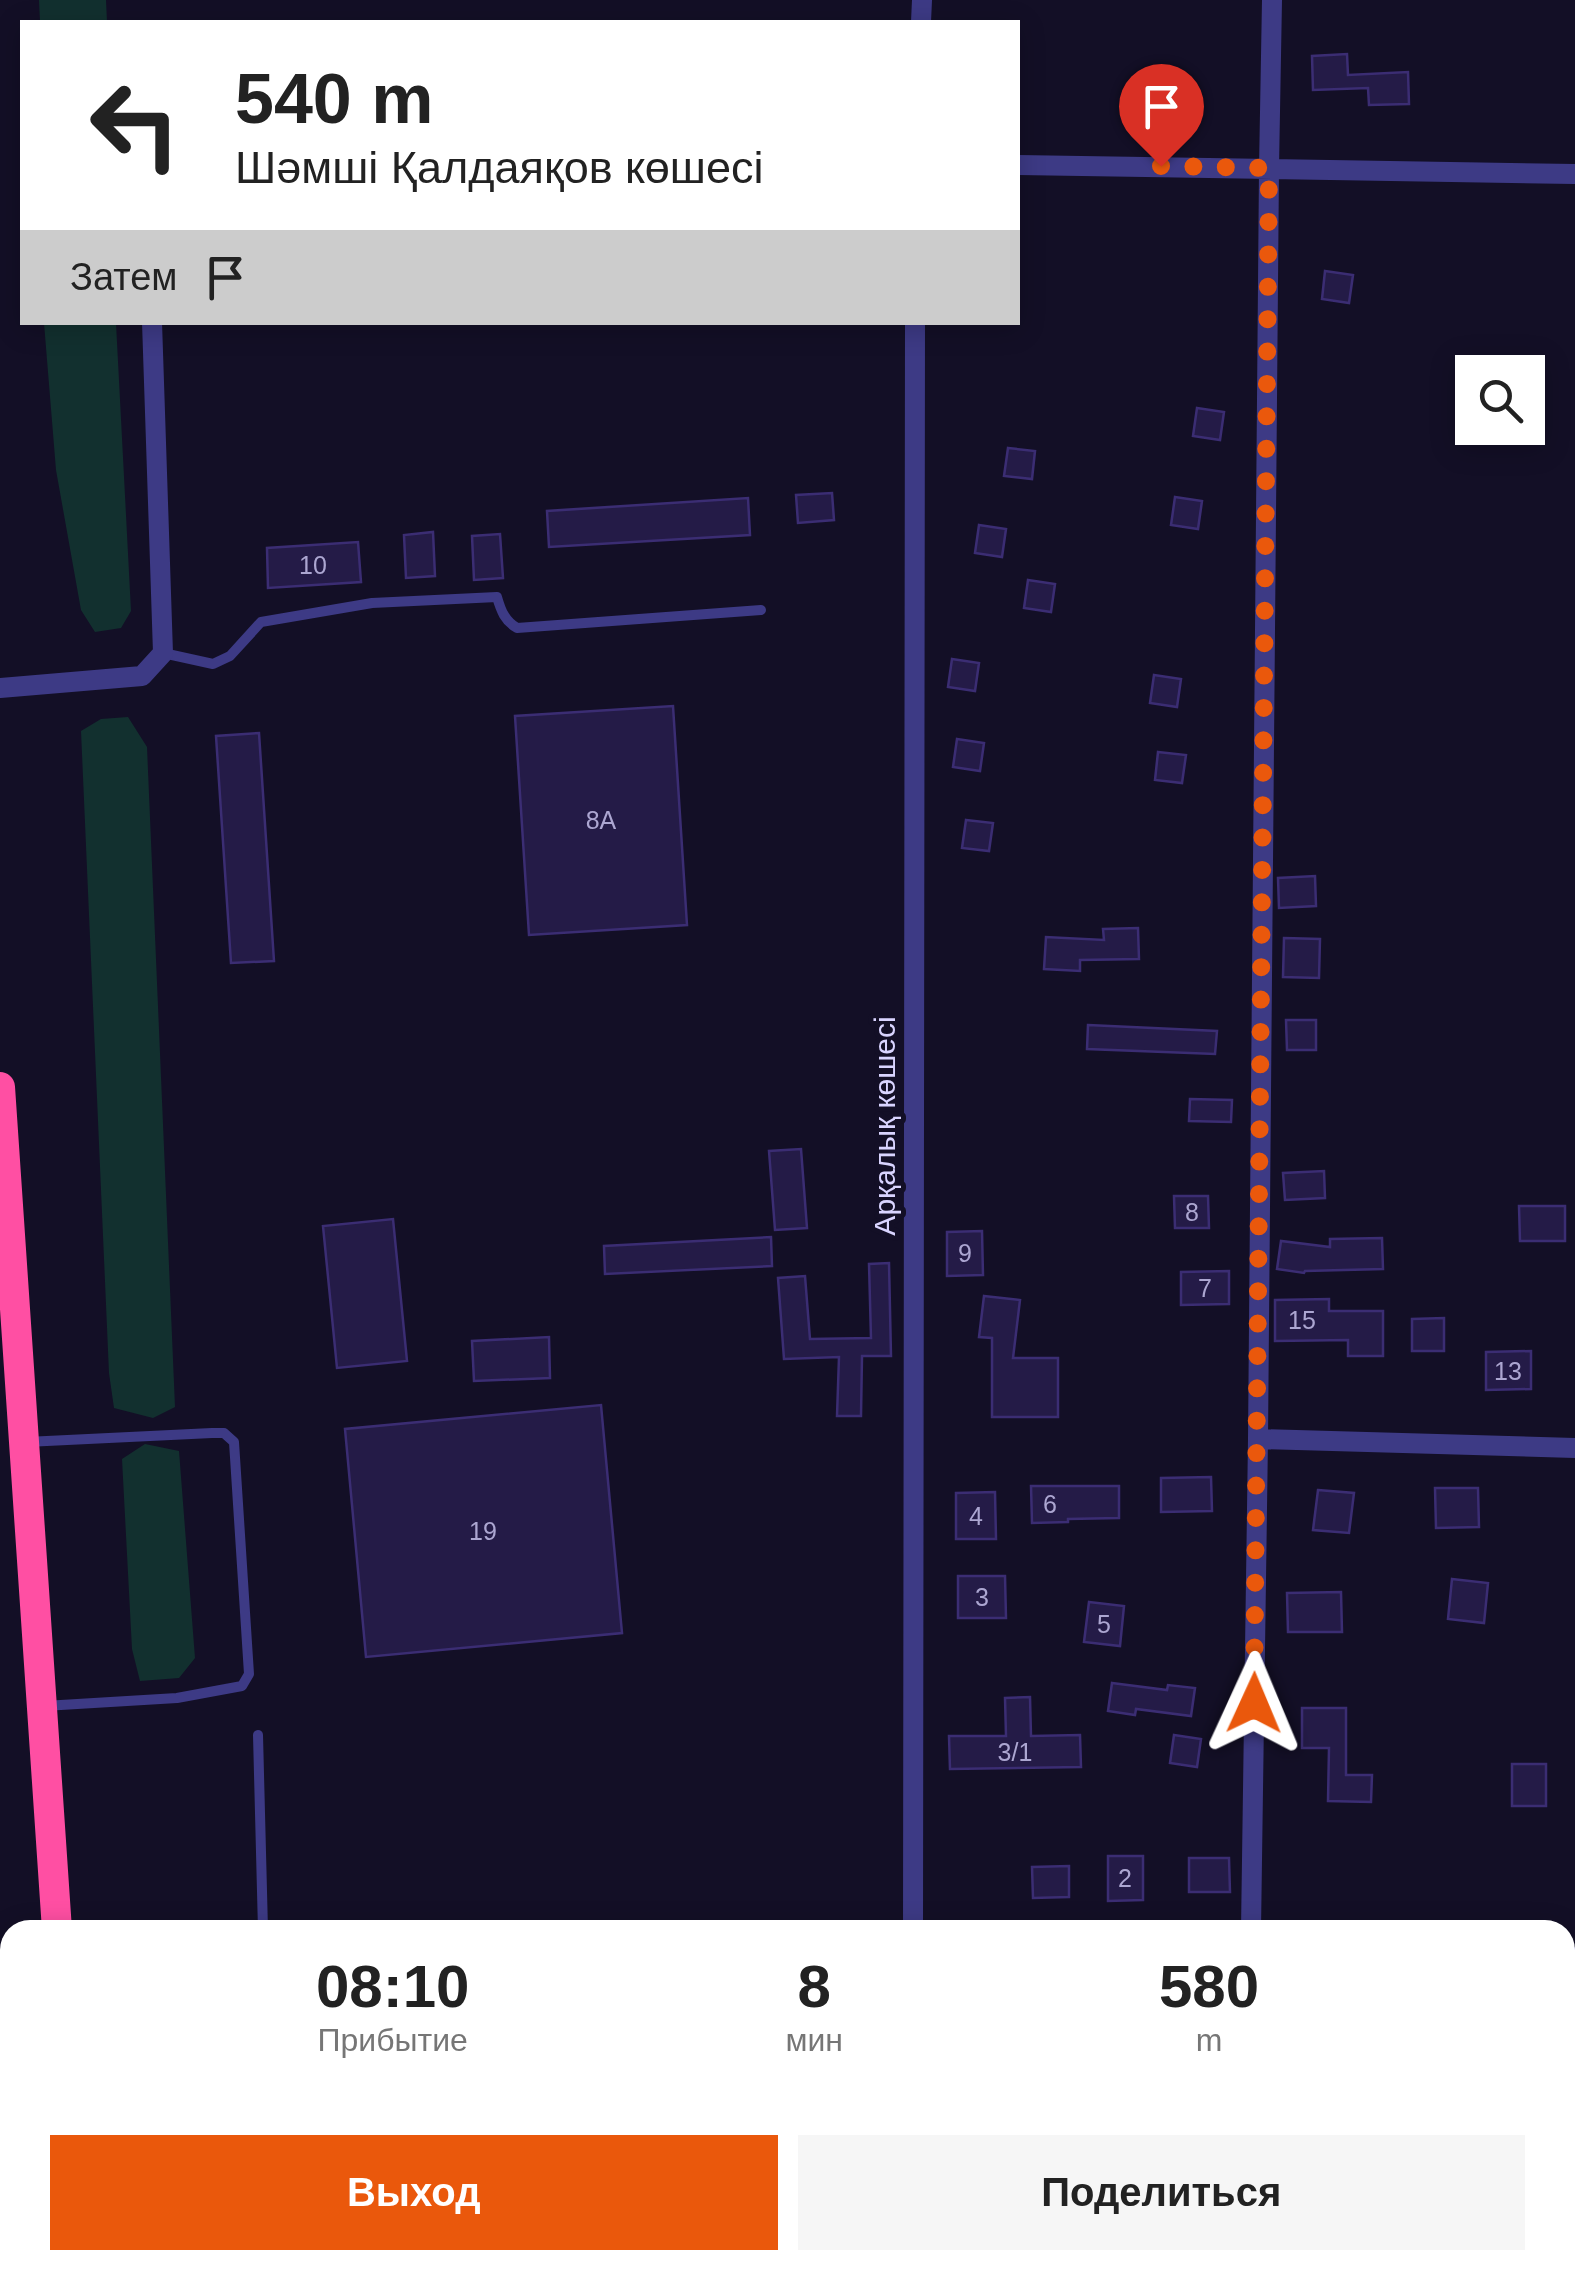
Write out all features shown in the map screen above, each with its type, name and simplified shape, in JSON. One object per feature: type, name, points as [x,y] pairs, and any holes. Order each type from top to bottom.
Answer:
[{"type":"highway","points":[[0,1087],[56,1920]]},
{"type":"street","points":[[1251,1920],[1272,0]]},
{"type":"street","points":[[1020,165],[1575,174]]},
{"type":"street","points":[[0,688],[142,676],[163,653],[152,325]]},
{"type":"street","name":"Арқалық көшесі","points":[[913,1920],[914,325]]},
{"type":"street","points":[[1258,1439],[1575,1448]]},
{"type":"lane","points":[[163,653],[213,664],[230,656],[262,622],[372,603],[497,597],[502,614],[518,628],[760,610]]},
{"type":"lane","points":[[25,1442],[224,1433],[234,1442],[249,1674],[242,1686],[225,1691],[177,1698],[42,1706]]},
{"type":"lane","points":[[258,1735],[263,1920]]},
{"type":"green space","points":[[39,0],[106,0],[107,20],[40,20]]},
{"type":"green space","points":[[44,325],[116,325],[131,611],[121,628],[95,632],[81,610],[56,470]]},
{"type":"green space","points":[[128,717],[147,747],[175,1407],[153,1418],[114,1408],[109,1373],[81,731],[101,719]]},
{"type":"green space","points":[[145,1444],[179,1451],[195,1658],[179,1678],[140,1681],[132,1649],[122,1459]]},
{"type":"building","points":[[1347,54],[1348,75],[1408,72],[1409,104],[1369,105],[1368,88],[1313,90],[1312,56]]},
{"type":"building","points":[[1325,271],[1353,275],[1349,303],[1322,299]]},
{"type":"building","points":[[1197,408],[1224,412],[1220,440],[1193,436]]},
{"type":"building","points":[[1008,448],[1035,451],[1032,479],[1004,476]]},
{"type":"building","points":[[832,493],[834,520],[798,523],[796,495]]},
{"type":"building","points":[[1175,497],[1202,501],[1198,529],[1171,525]]},
{"type":"building","points":[[748,498],[750,535],[549,547],[547,511]]},
{"type":"building","points":[[979,525],[1006,529],[1002,557],[975,553]]},
{"type":"building","points":[[433,532],[435,576],[406,578],[404,535]]},
{"type":"building","points":[[500,534],[503,578],[474,580],[472,536]]},
{"type":"building","points":[[358,542],[361,582],[268,588],[267,548]]},
{"type":"building","points":[[1028,580],[1055,584],[1051,612],[1024,608]]},
{"type":"building","points":[[952,659],[979,663],[975,691],[948,687]]},
{"type":"building","points":[[1154,675],[1181,679],[1177,707],[1150,703]]},
{"type":"building","points":[[673,706],[687,925],[529,935],[515,716]]},
{"type":"building","points":[[259,733],[274,961],[231,963],[216,736]]},
{"type":"building","points":[[957,739],[984,743],[980,771],[953,767]]},
{"type":"building","points":[[1158,752],[1186,755],[1182,783],[1155,780]]},
{"type":"building","points":[[966,820],[993,823],[989,851],[962,848]]},
{"type":"building","points":[[1315,876],[1316,906],[1279,908],[1278,878]]},
{"type":"building","points":[[1138,928],[1139,959],[1080,960],[1080,971],[1044,969],[1046,937],[1104,940],[1103,929]]},
{"type":"building","points":[[1284,938],[1320,939],[1319,978],[1283,977]]},
{"type":"building","points":[[1286,1020],[1316,1020],[1316,1050],[1287,1050]]},
{"type":"building","points":[[1088,1025],[1217,1031],[1215,1054],[1087,1049]]},
{"type":"building","points":[[1190,1099],[1232,1100],[1231,1122],[1189,1121]]},
{"type":"building","points":[[801,1149],[807,1228],[775,1230],[769,1151]]},
{"type":"building","points":[[1324,1171],[1325,1198],[1285,1200],[1283,1173]]},
{"type":"building","points":[[1174,1196],[1208,1196],[1209,1228],[1175,1228]]},
{"type":"building","points":[[1519,1206],[1565,1206],[1565,1241],[1520,1241]]},
{"type":"building","points":[[393,1219],[407,1361],[337,1368],[323,1226]]},
{"type":"building","points":[[982,1231],[983,1275],[947,1276],[947,1232]]},
{"type":"building","points":[[771,1237],[772,1266],[605,1274],[604,1246]]},
{"type":"building","points":[[1382,1238],[1383,1269],[1304,1273],[1277,1269],[1281,1241],[1330,1247],[1330,1239]]},
{"type":"building","points":[[889,1263],[891,1356],[862,1356],[861,1416],[837,1416],[839,1357],[784,1359],[778,1278],[805,1276],[810,1339],[871,1338],[869,1264]]},
{"type":"building","points":[[1229,1271],[1229,1304],[1181,1305],[1181,1272]]},
{"type":"building","points":[[984,1296],[1020,1300],[1013,1358],[1058,1358],[1058,1417],[992,1417],[992,1338],[979,1337]]},
{"type":"building","points":[[1329,1299],[1329,1311],[1383,1311],[1383,1356],[1348,1356],[1348,1340],[1275,1341],[1275,1300]]},
{"type":"building","points":[[1444,1318],[1444,1351],[1412,1351],[1412,1319]]},
{"type":"building","points":[[549,1337],[550,1378],[474,1381],[472,1341]]},
{"type":"building","points":[[1531,1351],[1531,1389],[1486,1390],[1486,1352]]},
{"type":"building","points":[[601,1405],[622,1633],[366,1657],[345,1429]]},
{"type":"building","points":[[1211,1477],[1212,1511],[1161,1512],[1161,1478]]},
{"type":"building","points":[[1031,1486],[1119,1486],[1119,1518],[1032,1523]]},
{"type":"building","points":[[1435,1488],[1478,1488],[1479,1527],[1436,1528]]},
{"type":"building","points":[[1318,1490],[1354,1493],[1349,1533],[1313,1530]]},
{"type":"building","points":[[995,1492],[996,1539],[956,1539],[956,1493]]},
{"type":"building","points":[[958,1576],[1005,1576],[1006,1618],[958,1618]]},
{"type":"building","points":[[1452,1579],[1488,1583],[1484,1623],[1448,1619]]},
{"type":"building","points":[[1341,1592],[1342,1632],[1288,1632],[1287,1593]]},
{"type":"building","points":[[1089,1602],[1124,1606],[1120,1646],[1084,1642]]},
{"type":"building","points":[[1112,1683],[1167,1690],[1168,1685],[1195,1688],[1191,1716],[1136,1709],[1135,1715],[1108,1711]]},
{"type":"building","points":[[1030,1697],[1031,1736],[1080,1735],[1081,1767],[950,1769],[949,1736],[1006,1736],[1005,1698]]},
{"type":"building","points":[[1302,1708],[1346,1708],[1346,1775],[1372,1775],[1371,1802],[1328,1801],[1329,1748],[1302,1748]]},
{"type":"building","points":[[1174,1735],[1201,1739],[1197,1767],[1170,1763]]},
{"type":"building","points":[[1512,1764],[1546,1764],[1546,1806],[1512,1806]]},
{"type":"building","points":[[1108,1856],[1143,1856],[1143,1900],[1108,1901]]},
{"type":"building","points":[[1189,1858],[1229,1858],[1230,1892],[1189,1892]]},
{"type":"building","points":[[1069,1866],[1069,1897],[1033,1898],[1032,1867]]},
{"type":"route","points":[[1161,166],[1269,168],[1254,1703]]}]
